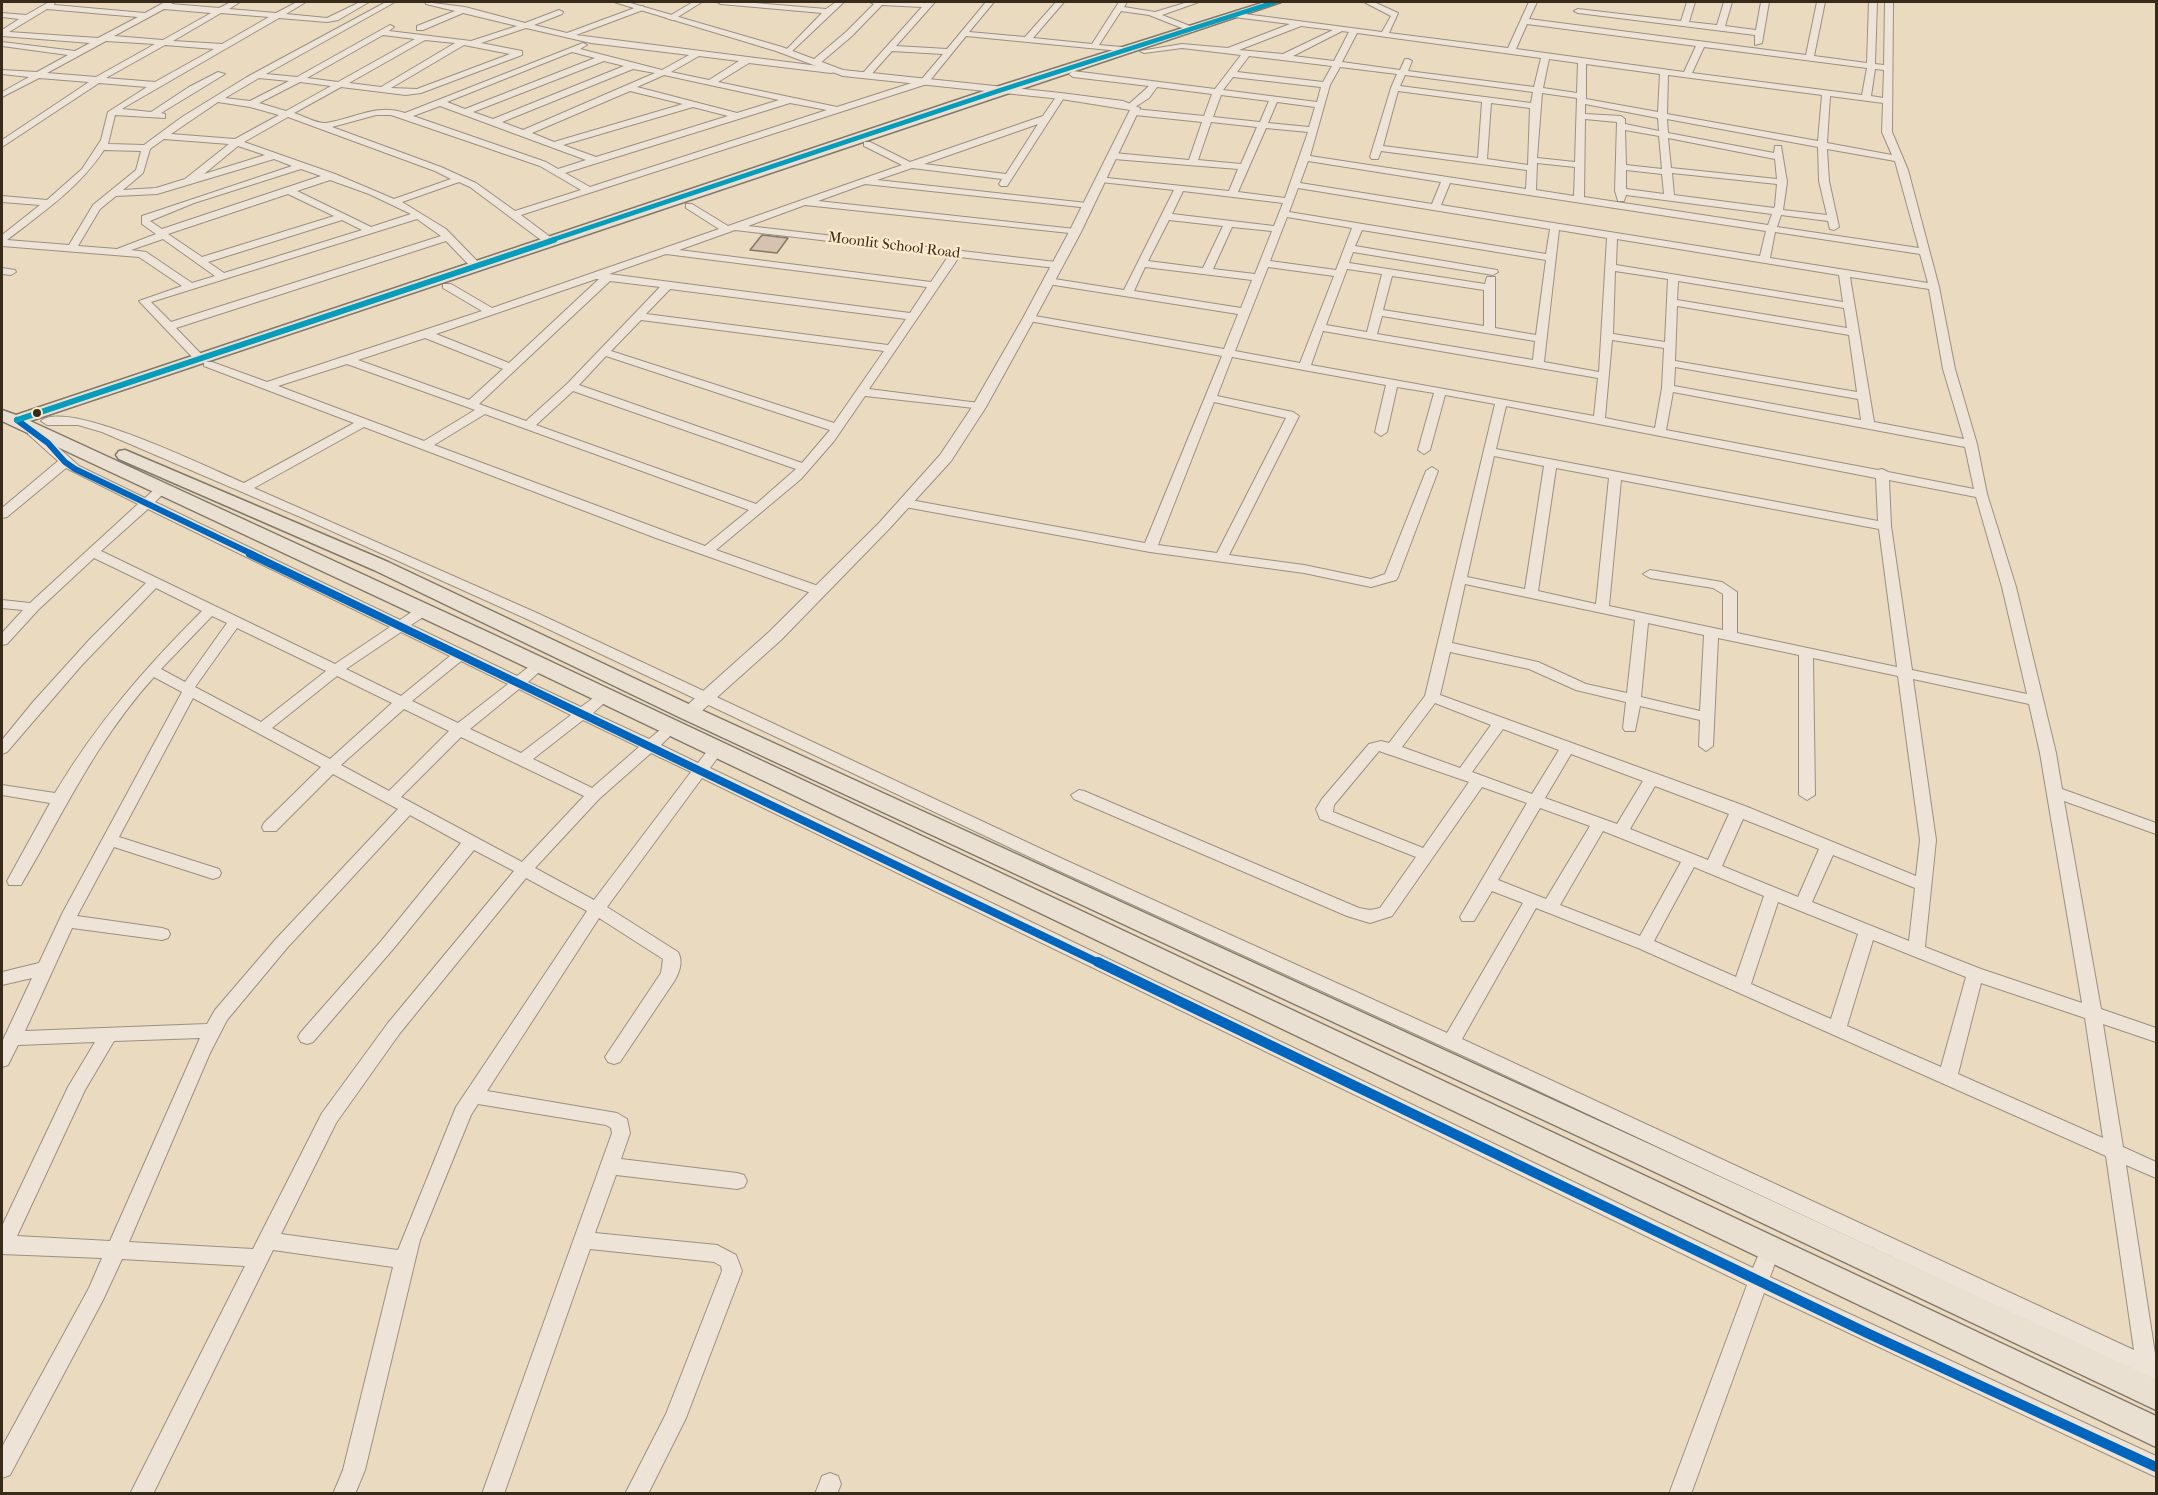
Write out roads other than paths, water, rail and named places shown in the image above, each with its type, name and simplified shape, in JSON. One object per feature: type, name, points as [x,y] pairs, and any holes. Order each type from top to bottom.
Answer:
[{"type":"main road","points":[[203,361],[549,241],[998,92],[1242,16],[1275,2]]},
{"type":"main road","points":[[20,415],[447,286],[1020,93],[1192,30],[1294,2]]},
{"type":"main road","points":[[20,415],[154,496],[424,610],[605,696],[688,713],[716,749],[1361,1052],[1770,1250],[2157,1432]]},
{"type":"main road","points":[[20,415],[381,566],[688,713],[1015,853],[1646,1155],[2154,1394]]},
{"type":"street","points":[[2,34],[54,2]]},
{"type":"street","points":[[2,144],[99,79],[162,41],[237,2]]},
{"type":"street","points":[[3,238],[68,188],[85,171],[102,147],[114,111],[155,85],[302,2]]},
{"type":"street","points":[[2,95],[166,4],[327,20],[365,2]]},
{"type":"street","points":[[102,147],[146,148],[185,119],[254,77],[391,2]]},
{"type":"street","points":[[429,2],[454,7],[465,5],[591,41],[998,92],[1061,96],[1206,119],[1312,130]]},
{"type":"street","points":[[619,2],[789,52],[831,70]]},
{"type":"street","points":[[670,18],[698,2]]},
{"type":"street","points":[[721,2],[828,11]]},
{"type":"street","points":[[789,52],[828,11],[840,2]]},
{"type":"street","points":[[874,2],[929,3]]},
{"type":"street","points":[[816,62],[849,34],[880,2]]},
{"type":"street","points":[[515,214],[924,82],[990,2]]},
{"type":"street","points":[[1028,39],[1060,2]]},
{"type":"street","points":[[1155,14],[1173,5],[1195,2]]},
{"type":"street","points":[[1368,2],[1385,8],[1395,15],[1384,35]]},
{"type":"street","points":[[1511,51],[1533,2]]},
{"type":"street","points":[[1570,27],[1583,2]]},
{"type":"street","points":[[1684,24],[1691,2]]},
{"type":"street","points":[[1720,28],[1728,2]]},
{"type":"street","points":[[1757,51],[1765,2]]},
{"type":"street","points":[[1810,57],[1821,2]]},
{"type":"street","points":[[1873,2],[1879,67],[1892,158]]},
{"type":"street","points":[[1869,99],[1879,67],[1890,2]]},
{"type":"street","points":[[865,76],[929,3]]},
{"type":"street","points":[[188,182],[237,142],[336,85],[465,5]]},
{"type":"street","points":[[1095,45],[1120,5],[1155,14],[1192,30]]},
{"type":"street","points":[[45,7],[146,15]]},
{"type":"street","points":[[568,35],[640,8]]},
{"type":"street","points":[[1578,11],[1760,33]]},
{"type":"street","points":[[383,89],[467,43],[559,12]]},
{"type":"street","points":[[2,15],[29,18]]},
{"type":"street","points":[[340,15],[373,20]]},
{"type":"street","points":[[1242,16],[1884,101]]},
{"type":"street","points":[[1524,21],[1879,67]]},
{"type":"street","points":[[251,104],[298,80],[396,23],[384,22]]},
{"type":"street","points":[[1228,51],[1300,23]]},
{"type":"street","points":[[404,25],[435,38],[547,60]]},
{"type":"street","points":[[1284,57],[1342,29]]},
{"type":"street","points":[[1150,548],[1289,201],[1305,158],[1326,85],[1354,31]]},
{"type":"street","points":[[381,32],[422,32]]},
{"type":"street","points":[[2,34],[162,41],[224,47]]},
{"type":"street","points":[[965,34],[1137,50],[1182,46],[1401,71],[1538,90],[1662,116],[1892,158],[1904,170],[1934,287],[1949,369],[1971,444],[1981,494],[2009,587],[2055,792],[2154,1394]]},
{"type":"street","points":[[406,116],[574,50],[591,41]]},
{"type":"street","points":[[2,44],[77,54]]},
{"type":"street","points":[[1687,75],[1701,44]]},
{"type":"street","points":[[889,48],[950,52]]},
{"type":"street","points":[[574,50],[632,66],[837,110]]},
{"type":"street","points":[[185,68],[221,74],[406,92],[426,89],[519,53]]},
{"type":"street","points":[[1191,163],[1217,93],[1247,53]]},
{"type":"street","points":[[525,133],[665,72],[697,54]]},
{"type":"street","points":[[1531,192],[1534,106],[1546,56]]},
{"type":"street","points":[[465,112],[604,58]]},
{"type":"street","points":[[712,82],[747,60]]},
{"type":"street","points":[[1579,199],[1582,60]]},
{"type":"street","points":[[1372,168],[1395,88],[1401,71],[1408,61]]},
{"type":"street","points":[[495,122],[632,66]]},
{"type":"street","points":[[2,72],[155,85]]},
{"type":"street","points":[[1664,72],[1662,116],[1669,197]]},
{"type":"street","points":[[153,115],[192,89],[221,74]]},
{"type":"street","points":[[1073,74],[1154,86],[1320,105]]},
{"type":"street","points":[[1229,74],[1326,85]]},
{"type":"street","points":[[141,1494],[329,1118],[394,1028],[524,870],[594,795],[775,636],[946,458],[979,407],[1029,318],[1114,156],[1133,109],[1154,86]]},
{"type":"street","points":[[630,88],[735,116]]},
{"type":"street","points":[[1395,88],[1534,106]]},
{"type":"street","points":[[1826,93],[1822,144],[1824,181],[1837,238]]},
{"type":"street","points":[[996,196],[1061,96]]},
{"type":"street","points":[[557,172],[792,99]]},
{"type":"street","points":[[1482,162],[1487,99]]},
{"type":"street","points":[[219,100],[251,104],[285,113],[438,169],[473,185],[549,241]]},
{"type":"street","points":[[1232,194],[1274,100]]},
{"type":"street","points":[[438,102],[595,160]]},
{"type":"street","points":[[556,144],[690,105]]},
{"type":"street","points":[[1621,108],[1621,206]]},
{"type":"street","points":[[114,111],[185,119]]},
{"type":"street","points":[[324,126],[376,112],[392,112],[543,164],[589,190]]},
{"type":"street","points":[[1581,116],[1779,157]]},
{"type":"street","points":[[268,386],[491,312],[1047,118]]},
{"type":"street","points":[[163,136],[237,142],[276,154],[332,176],[419,215],[448,237],[476,266]]},
{"type":"street","points":[[1765,259],[1770,229],[1778,212],[1782,182],[1777,136]]},
{"type":"street","points":[[867,144],[908,165],[1008,177]]},
{"type":"street","points":[[72,248],[96,207],[140,171],[146,148]]},
{"type":"street","points":[[1378,148],[1482,162],[1579,165]]},
{"type":"street","points":[[113,193],[158,191],[276,154]]},
{"type":"street","points":[[1114,156],[1244,167]]},
{"type":"street","points":[[1305,158],[1924,252]]},
{"type":"street","points":[[222,276],[145,222],[145,218],[303,165]]},
{"type":"street","points":[[1620,167],[1782,182]]},
{"type":"street","points":[[118,251],[332,176]]},
{"type":"street","points":[[394,202],[459,179]]},
{"type":"street","points":[[1101,179],[1289,201]]},
{"type":"street","points":[[1435,208],[1448,179]]},
{"type":"street","points":[[862,181],[1087,206]]},
{"type":"street","points":[[1295,185],[1934,287]]},
{"type":"street","points":[[1127,294],[1180,188]]},
{"type":"street","points":[[290,191],[370,230]]},
{"type":"street","points":[[1620,191],[1833,219]]},
{"type":"street","points":[[2,199],[49,203]]},
{"type":"street","points":[[801,203],[1075,232]]},
{"type":"street","points":[[688,206],[728,228]]},
{"type":"street","points":[[1284,214],[1551,258]]},
{"type":"street","points":[[419,215],[144,301],[203,361],[424,446],[819,591]]},
{"type":"street","points":[[200,261],[345,216]]},
{"type":"street","points":[[1164,216],[1278,229]]},
{"type":"street","points":[[1207,271],[1229,223]]},
{"type":"street","points":[[1304,367],[1358,226]]},
{"type":"street","points":[[1538,365],[1555,226]]},
{"type":"street","name":"Moonlit School Road","points":[[728,228],[1056,265]]},
{"type":"street","points":[[1599,421],[1607,336],[1612,235]]},
{"type":"street","points":[[170,326],[448,237]]},
{"type":"street","points":[[3,238],[72,248],[142,254],[190,286]]},
{"type":"street","points":[[1350,248],[1493,272]]},
{"type":"street","points":[[1490,331],[1489,288],[1498,250]]},
{"type":"street","points":[[663,251],[934,285]]},
{"type":"street","points":[[707,551],[804,468],[837,428],[956,253]]},
{"type":"street","points":[[1142,263],[1258,278]]},
{"type":"street","points":[[1264,263],[1388,272],[1489,288]]},
{"type":"street","points":[[1610,267],[1851,306]]},
{"type":"street","points":[[1844,271],[1868,424]]},
{"type":"street","points":[[1371,336],[1388,272]]},
{"type":"street","points":[[595,275],[914,317]]},
{"type":"street","points":[[471,405],[608,277]]},
{"type":"street","points":[[1660,432],[1668,388],[1673,277]]},
{"type":"street","points":[[1048,281],[1244,312]]},
{"type":"street","points":[[528,426],[571,386],[668,285]]},
{"type":"street","points":[[447,286],[491,312]]},
{"type":"street","points":[[1671,302],[1855,333]]},
{"type":"street","points":[[1377,312],[1541,339]]},
{"type":"street","points":[[638,316],[892,349]]},
{"type":"street","points":[[1029,318],[1501,402],[1882,473],[1981,494]]},
{"type":"street","points":[[1320,327],[1604,376]]},
{"type":"street","points":[[424,334],[511,368]]},
{"type":"street","points":[[1607,336],[1670,346]]},
{"type":"street","points":[[604,352],[837,428]]},
{"type":"street","points":[[347,360],[758,509]]},
{"type":"street","points":[[1669,363],[1864,397]]},
{"type":"street","points":[[1381,432],[1392,382]]},
{"type":"street","points":[[571,386],[804,468]]},
{"type":"street","points":[[1668,388],[1971,444]]},
{"type":"street","points":[[1424,450],[1440,391]]},
{"type":"street","points":[[862,392],[979,407]]},
{"type":"street","points":[[1210,398],[1293,416],[1222,556]]},
{"type":"street","points":[[1393,749],[1432,697],[1501,402]]},
{"type":"street","points":[[424,446],[484,410]]},
{"type":"street","points":[[20,415],[48,442],[64,462],[75,470],[154,496],[400,626],[1867,1334],[2157,1467]]},
{"type":"street","points":[[20,415],[80,421],[106,429],[532,616],[688,713]]},
{"type":"street","points":[[244,488],[363,423]]},
{"type":"street","points":[[1490,452],[1885,526]]},
{"type":"street","points":[[2,514],[64,462]]},
{"type":"street","points":[[1532,594],[1551,463]]},
{"type":"street","points":[[905,503],[1150,548],[1222,556],[1304,569],[1371,583],[1391,577],[1432,471]]},
{"type":"street","points":[[1882,473],[1885,526],[1928,840],[1916,951]]},
{"type":"street","points":[[1602,609],[1615,475]]},
{"type":"street","points":[[2,641],[33,607],[154,496]]},
{"type":"street","points":[[92,552],[594,795]]},
{"type":"street","points":[[1650,574],[1724,588],[1731,597],[1730,636]]},
{"type":"street","points":[[1460,579],[2036,701]]},
{"type":"street","points":[[2,749],[40,700],[93,642],[154,582]]},
{"type":"street","points":[[2,604],[33,607]]},
{"type":"street","points":[[15,881],[105,726],[152,670],[211,609]]},
{"type":"street","points":[[262,729],[336,670],[424,610]]},
{"type":"street","points":[[1630,728],[1642,618]]},
{"type":"street","points":[[2,1060],[67,921],[189,692],[187,689],[235,621]]},
{"type":"street","points":[[1706,746],[1711,632]]},
{"type":"street","points":[[1444,646],[1533,665],[1581,687],[1707,717]]},
{"type":"street","points":[[1806,653],[1807,795]]},
{"type":"street","points":[[270,827],[330,766],[401,702],[460,655]]},
{"type":"street","points":[[390,798],[459,730],[540,665]]},
{"type":"street","points":[[152,670],[597,909],[672,956],[669,975],[614,1057]]},
{"type":"street","points":[[522,760],[605,696]]},
{"type":"street","points":[[1432,697],[1739,810],[1923,885]]},
{"type":"street","points":[[1079,795],[1367,917],[1378,917],[1386,912],[1426,855],[1500,723]]},
{"type":"street","points":[[1426,855],[1326,815],[1324,809],[1327,803],[1374,747],[1382,746],[1393,749],[1599,824],[1975,974],[2157,1035]]},
{"type":"street","points":[[1468,917],[1566,748]]},
{"type":"street","points":[[344,1494],[354,1470],[410,1240],[463,1112],[597,909],[716,749]]},
{"type":"street","points":[[1620,832],[1652,778]]},
{"type":"street","points":[[2,790],[60,800]]},
{"type":"street","points":[[2055,792],[2157,829]]},
{"type":"street","points":[[2,1468],[96,1294],[201,1053],[221,1015],[281,944],[408,808]]},
{"type":"street","points":[[1712,869],[1739,810]]},
{"type":"street","points":[[1550,907],[1599,824]]},
{"type":"street","points":[[110,840],[213,873]]},
{"type":"street","points":[[307,1037],[388,944],[471,842]]},
{"type":"street","points":[[1803,906],[1829,845]]},
{"type":"street","points":[[1015,853],[1451,1042],[2148,1367]]},
{"type":"street","points":[[1644,944],[1690,860]]},
{"type":"street","points":[[1488,883],[1644,944],[1742,986],[2157,1170]]},
{"type":"street","points":[[1742,986],[1773,893]]},
{"type":"street","points":[[1451,1042],[1533,900]]},
{"type":"street","points":[[67,921],[162,934]]},
{"type":"street","points":[[1837,1028],[1867,931]]},
{"type":"street","points":[[2,978],[45,968]]},
{"type":"street","points":[[1948,1077],[1975,974]]},
{"type":"street","points":[[12,1038],[213,1031]]},
{"type":"street","points":[[109,1035],[77,1087],[2,1244],[116,1250],[263,1250],[405,1260]]},
{"type":"street","points":[[473,1096],[610,1118],[620,1125],[621,1133],[493,1494]]},
{"type":"street","points":[[609,1166],[737,1181]]},
{"type":"street","points":[[583,1240],[717,1254],[729,1261],[732,1271],[675,1418],[636,1494]]},
{"type":"street","points":[[1680,1494],[1770,1250]]}]
